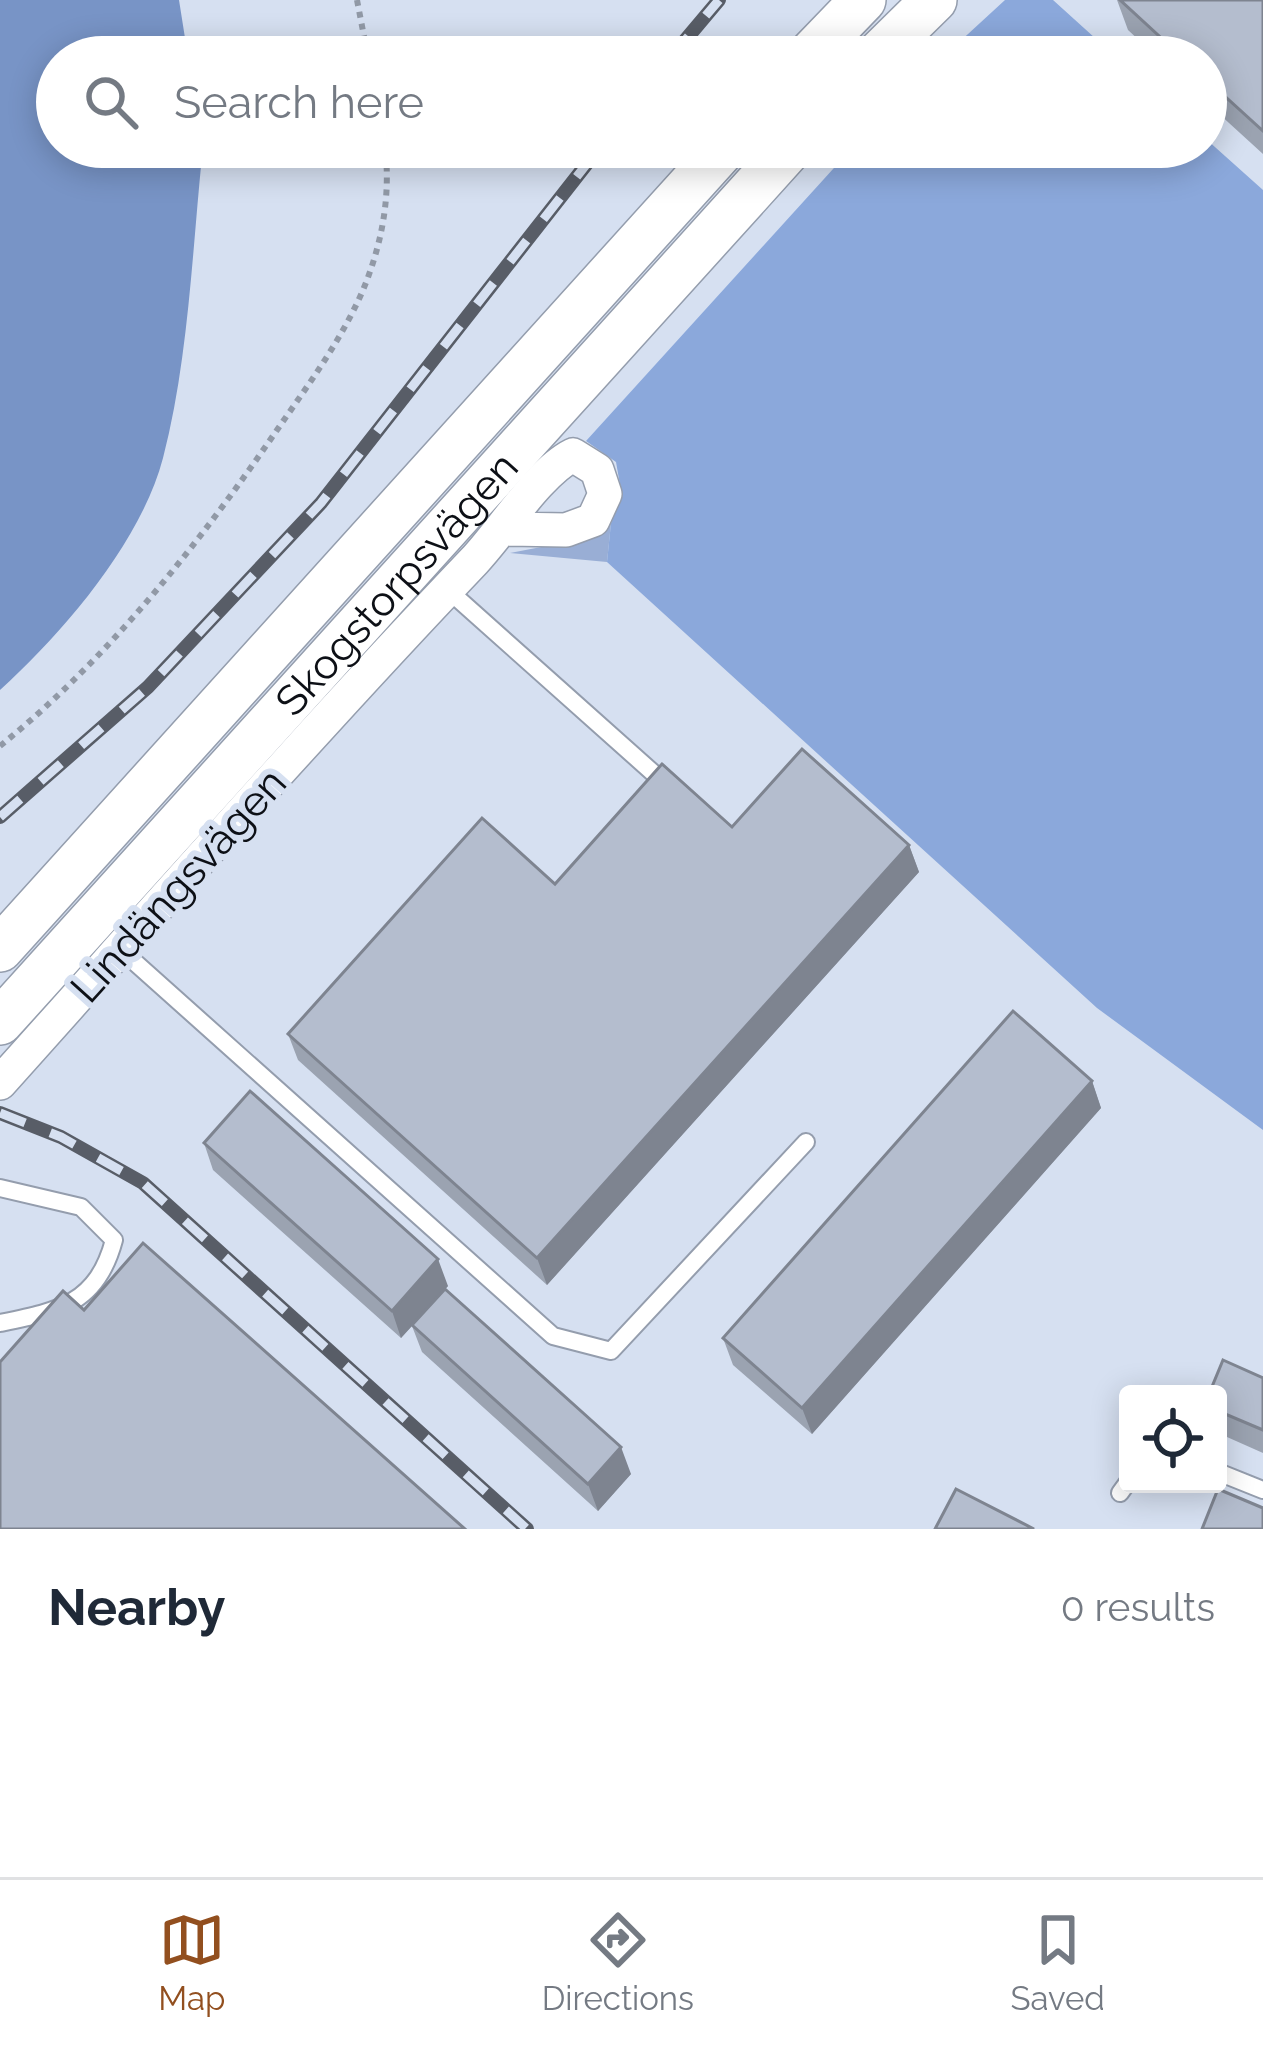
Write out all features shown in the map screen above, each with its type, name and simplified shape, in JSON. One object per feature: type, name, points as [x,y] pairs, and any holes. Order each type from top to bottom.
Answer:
[{"type":"main road","points":[[828,36],[863,0]]},
{"type":"main road","points":[[897,36],[934,0]]},
{"type":"main road","name":"Skogstorpsvägen","points":[[0,949],[706,168]]},
{"type":"main road","name":"Skogstorpsvägen","points":[[0,1022],[772,168]]},
{"type":"street","name":"Lindängsvägen","points":[[0,1083],[505,529]]},
{"type":"lane","points":[[447,589],[660,779]]},
{"type":"lane","points":[[121,949],[553,1336],[611,1351],[806,1142]]},
{"type":"lane","points":[[0,1188],[81,1207],[114,1240],[105,1272],[61,1310],[0,1323]]},
{"type":"lane","points":[[1227,1476],[1263,1490]]},
{"type":"path","points":[[357,0],[364,36]]},
{"type":"path","points":[[0,746],[41,712],[152,594],[243,478],[325,360],[375,256],[388,191],[386,168]]},
{"type":"shaded area","points":[[0,0],[179,0],[185,36],[36,36],[36,168],[201,168],[178,384],[152,490],[97,584],[49,642],[0,690]]},
{"type":"shaded area","points":[[1005,0],[1053,0],[1093,36],[966,36]]},
{"type":"shaded area","points":[[1227,158],[1263,190],[1263,1130],[1097,1008],[607,562],[611,523],[622,496],[616,462],[586,441],[834,168],[1227,168]]},
{"type":"shaded area","points":[[611,523],[607,562],[510,553],[593,537]]},
{"type":"building","points":[[1120,0],[1263,0],[1263,131],[1227,98],[1227,36],[1159,36]]},
{"type":"building","points":[[802,749],[909,845],[537,1258],[288,1034],[482,818],[555,884],[662,764],[732,827]]},
{"type":"building","points":[[1013,1011],[1092,1081],[802,1408],[723,1338]]},
{"type":"building","points":[[250,1091],[438,1259],[392,1311],[204,1143]]},
{"type":"building","points":[[143,1243],[465,1529],[0,1529],[0,1362],[63,1291],[84,1310]]},
{"type":"building","points":[[445,1289],[621,1447],[588,1484],[412,1325]]},
{"type":"building","points":[[1223,1360],[1263,1378],[1263,1430],[1227,1415],[1227,1385],[1213,1385]]},
{"type":"building","points":[[956,1489],[1034,1529],[935,1529]]},
{"type":"building","points":[[1216,1493],[1263,1508],[1263,1529],[1202,1529]]},
{"type":"railway","points":[[689,36],[719,0]]},
{"type":"railway","points":[[0,817],[148,687],[321,503],[584,168]]},
{"type":"railway","points":[[0,1113],[61,1137],[143,1183],[527,1529]]}]
